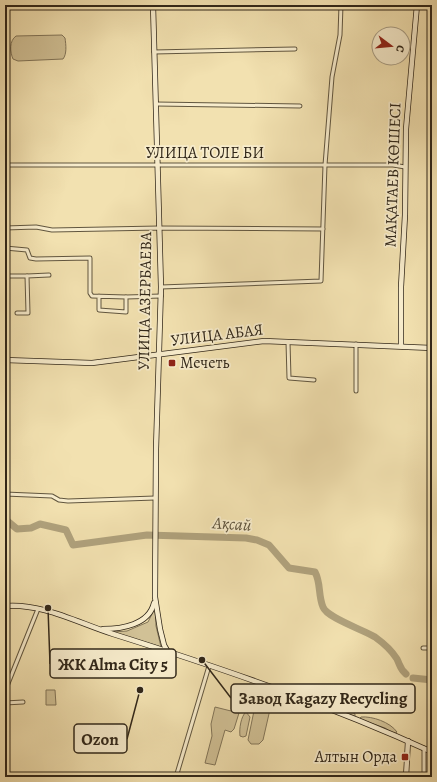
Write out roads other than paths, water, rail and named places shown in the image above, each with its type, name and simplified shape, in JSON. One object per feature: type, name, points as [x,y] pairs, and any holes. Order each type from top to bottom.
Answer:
[{"type":"main road","name":"УЛИЦА АЗЕРБАЕВА","points":[[153,5],[161,287],[158,355],[155,597],[160,629],[164,645],[168,652]]},
{"type":"main road","name":"МАҚАТАЕВ КӨШЕСІ","points":[[401,346],[401,287],[406,167],[406,129],[417,5]]},
{"type":"main road","name":"УЛИЦА АБАЯ","points":[[5,360],[92,363],[264,341],[432,348]]},
{"type":"main road","name":"УЛИЦА АЗЕРБАЕВА","points":[[99,630],[118,629],[143,620],[153,607],[155,597]]},
{"type":"main road","points":[[5,606],[38,609],[81,622],[99,630],[301,698],[432,752]]},
{"type":"main road","points":[[406,777],[408,741]]},
{"type":"street","points":[[161,287],[321,281],[325,165],[332,77],[340,34],[341,5]]},
{"type":"street","points":[[154,52],[295,49]]},
{"type":"street","points":[[156,104],[300,106]]},
{"type":"street","name":"УЛИЦА ТОЛЕ БИ","points":[[5,165],[393,165],[406,167]]},
{"type":"street","points":[[5,228],[36,227],[52,230],[160,228],[323,229]]},
{"type":"street","points":[[5,248],[27,250],[30,258],[36,260],[90,258],[90,293],[92,296],[161,296]]},
{"type":"street","points":[[5,276],[48,275]]},
{"type":"street","points":[[17,313],[28,313],[27,276]]},
{"type":"street","points":[[99,296],[99,310],[126,312],[126,297]]},
{"type":"street","points":[[288,342],[289,378],[314,380]]},
{"type":"street","points":[[356,344],[356,391]]},
{"type":"street","points":[[5,494],[52,496],[59,500],[68,501],[156,498]]},
{"type":"street","points":[[5,691],[38,609]]},
{"type":"street","points":[[423,648],[432,648]]},
{"type":"street","points":[[176,777],[209,666]]},
{"type":"street","points":[[5,702],[23,702]]},
{"type":"street","points":[[424,748],[424,777]]},
{"type":"waterway","name":"Ақсай","points":[[5,519],[17,529],[31,528],[40,524],[66,530],[73,545],[147,535],[246,538],[257,540],[269,545],[289,568],[315,572],[318,580],[321,603],[326,611],[338,619],[378,639],[397,659],[401,669],[406,674]]},
{"type":"waterway","name":"Ақсай","points":[[413,678],[432,680]]},
{"type":"place","name":"Мечеть","points":[[172,363]]},
{"type":"place","name":"ЖК Alma City 5","points":[[48,608]]},
{"type":"place","name":"Завод Kagazy Recycling","points":[[202,660]]},
{"type":"place","name":"Ozon","points":[[140,690]]},
{"type":"place","name":"Алтын Орда","points":[[405,757]]}]
